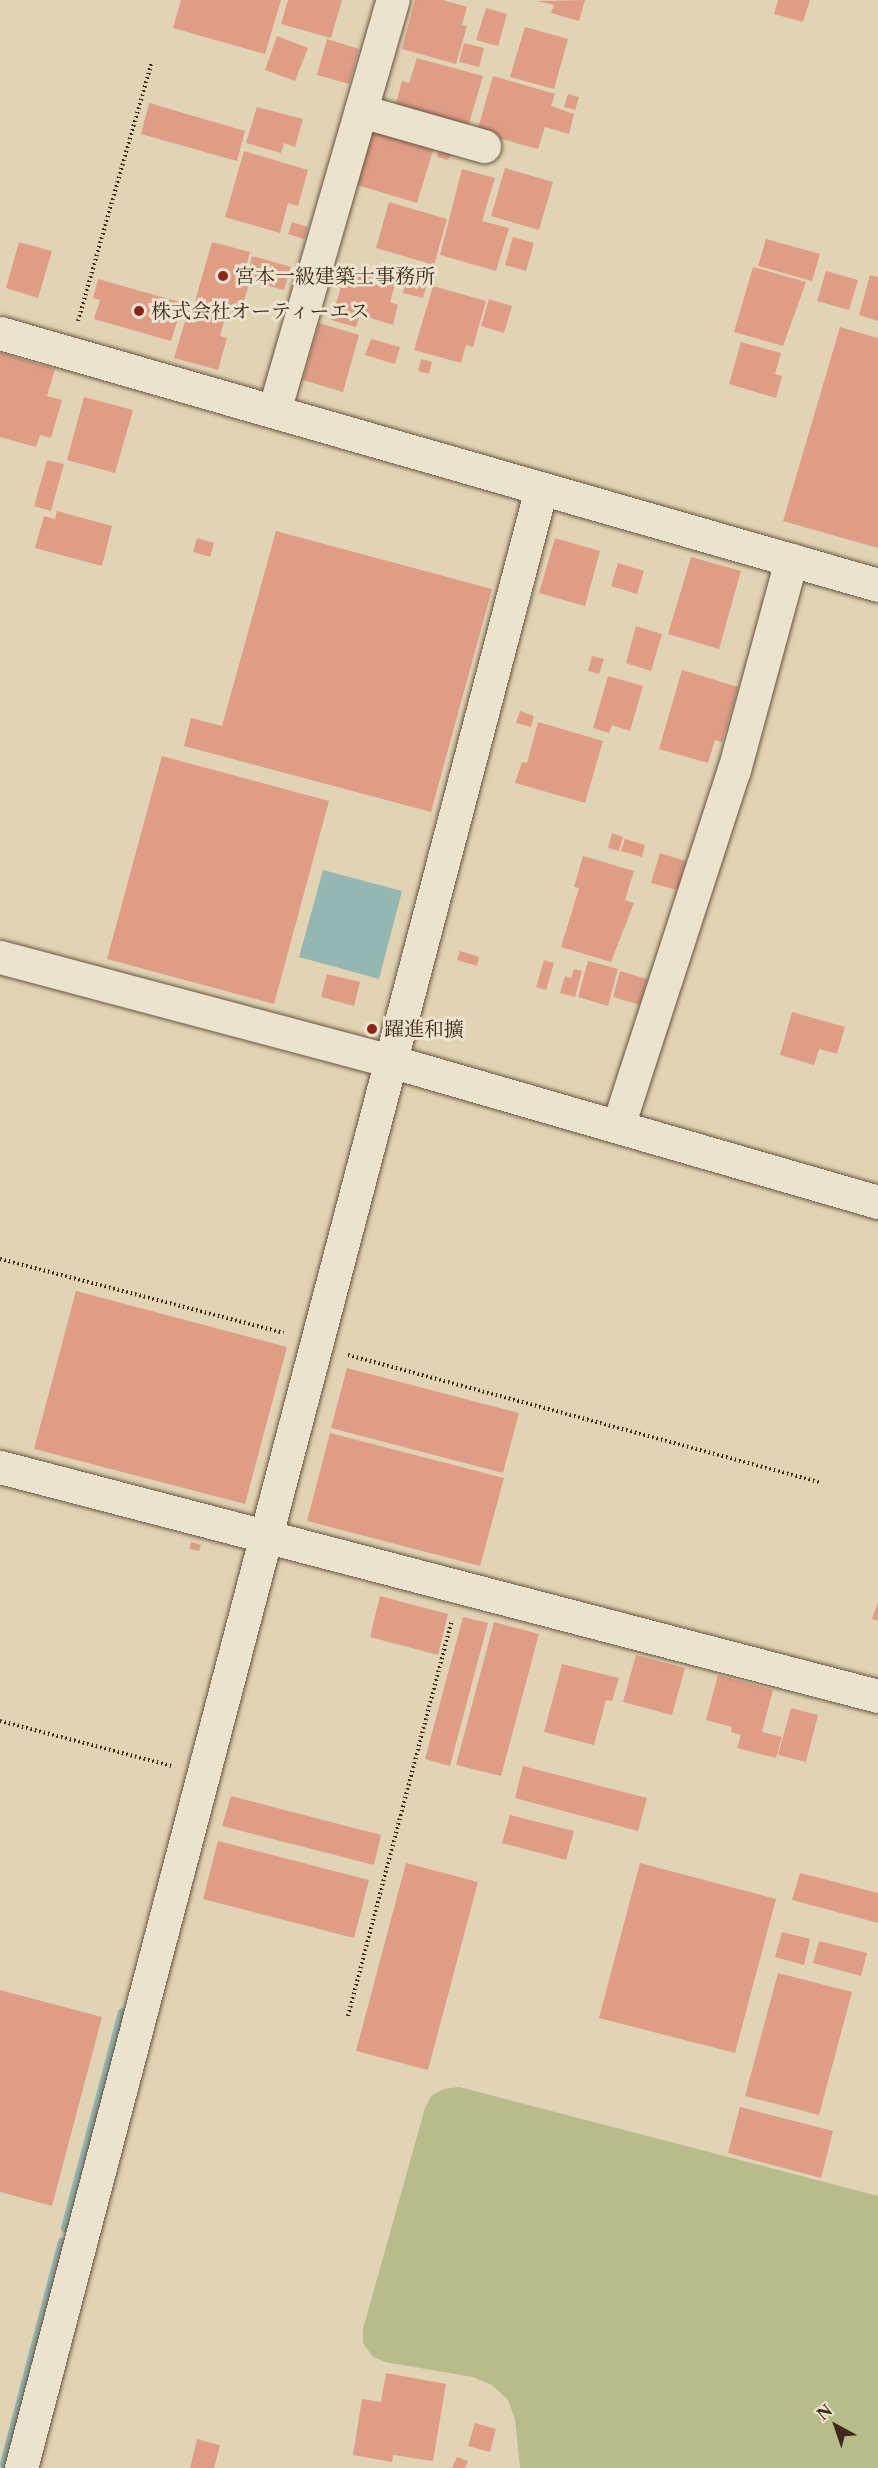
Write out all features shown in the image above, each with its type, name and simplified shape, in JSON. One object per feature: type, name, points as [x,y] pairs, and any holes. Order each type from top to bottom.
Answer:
[{"type":"street","points":[[274,411],[393,0]]},
{"type":"street","points":[[361,111],[484,146]]},
{"type":"street","points":[[0,333],[878,585]]},
{"type":"street","points":[[21,2468],[541,488]]},
{"type":"street","points":[[618,1126],[734,770],[791,560]]},
{"type":"street","points":[[0,957],[390,1061],[878,1202]]},
{"type":"street","points":[[0,1467],[878,1696]]},
{"type":"path","points":[[68,352],[152,62]]},
{"type":"path","points":[[0,1259],[819,1482]]},
{"type":"path","points":[[348,2016],[461,1588]]},
{"type":"path","points":[[0,1721],[204,1774]]},
{"type":"green space","points":[[459,2087],[878,2196],[878,2468],[520,2468],[515,2419],[508,2400],[492,2385],[473,2377],[385,2362],[372,2356],[363,2343],[363,2329],[425,2108],[432,2095],[444,2089]]},
{"type":"water","points":[[323,870],[402,891],[379,979],[299,957]]},
{"type":"building","points":[[181,0],[281,0],[265,54],[173,28]]},
{"type":"building","points":[[288,0],[342,0],[331,38],[281,24]]},
{"type":"building","points":[[415,0],[443,0],[467,7],[462,25],[467,26],[456,64],[402,49]]},
{"type":"building","points":[[585,0],[579,21],[551,13],[554,5],[537,1]]},
{"type":"building","points":[[778,0],[810,0],[803,22],[774,14]]},
{"type":"building","points":[[486,8],[507,14],[498,46],[476,40]]},
{"type":"building","points":[[525,27],[568,39],[554,89],[510,77]]},
{"type":"building","points":[[277,36],[308,48],[295,81],[265,70]]},
{"type":"building","points":[[327,39],[359,49],[349,84],[317,75]]},
{"type":"building","points":[[464,43],[484,48],[479,67],[459,62]]},
{"type":"building","points":[[417,58],[483,76],[468,127],[395,107],[402,81],[409,83]]},
{"type":"building","points":[[493,76],[555,94],[551,106],[574,114],[569,134],[545,127],[538,149],[477,132]]},
{"type":"building","points":[[568,94],[579,97],[575,110],[564,107]]},
{"type":"building","points":[[149,103],[245,131],[237,161],[141,134]]},
{"type":"building","points":[[257,107],[303,119],[295,147],[284,143],[281,153],[246,143]]},
{"type":"building","points":[[373,130],[434,147],[417,203],[357,185]]},
{"type":"building","points":[[441,146],[452,149],[448,160],[437,157]]},
{"type":"building","points":[[244,151],[308,170],[298,206],[288,203],[280,233],[225,217]]},
{"type":"building","points":[[505,168],[553,182],[539,230],[491,216]]},
{"type":"building","points":[[462,169],[495,178],[482,221],[509,228],[496,271],[440,255]]},
{"type":"building","points":[[389,202],[447,219],[434,265],[376,248]]},
{"type":"building","points":[[292,222],[308,227],[304,239],[288,234]]},
{"type":"building","points":[[513,237],[534,243],[526,271],[505,265]]},
{"type":"building","points":[[766,239],[820,254],[812,281],[758,266]]},
{"type":"building","points":[[19,242],[52,251],[38,298],[6,288]]},
{"type":"building","points":[[212,242],[250,252],[242,282],[249,284],[240,314],[195,301]]},
{"type":"building","points":[[252,256],[291,267],[284,290],[246,280]]},
{"type":"building","points":[[378,265],[399,271],[390,302],[398,305],[393,325],[360,315],[356,327],[331,320],[347,267],[375,275]]},
{"type":"building","points":[[753,267],[806,282],[783,346],[734,332]]},
{"type":"building","points":[[826,271],[858,280],[849,310],[817,301]]},
{"type":"building","points":[[409,272],[429,277],[423,298],[403,293]]},
{"type":"building","points":[[870,275],[878,277],[878,321],[859,315]]},
{"type":"building","points":[[98,279],[183,303],[171,341],[94,319],[100,300],[93,298]]},
{"type":"building","points":[[433,286],[486,301],[473,347],[466,345],[461,363],[414,350]]},
{"type":"building","points":[[489,299],[512,306],[504,333],[481,326]]},
{"type":"building","points":[[190,305],[226,315],[220,336],[227,338],[218,370],[174,358]]},
{"type":"building","points":[[319,323],[359,335],[343,392],[303,380]]},
{"type":"building","points":[[840,327],[878,338],[878,548],[783,521]]},
{"type":"building","points":[[371,339],[400,347],[395,364],[365,355]]},
{"type":"building","points":[[741,342],[781,353],[775,374],[782,376],[776,398],[729,384]]},
{"type":"building","points":[[0,353],[55,369],[47,396],[62,400],[51,438],[40,435],[36,447],[0,437]]},
{"type":"building","points":[[421,359],[432,362],[429,374],[418,371]]},
{"type":"building","points":[[84,397],[133,410],[115,473],[67,460]]},
{"type":"building","points":[[47,460],[64,464],[51,511],[34,506]]},
{"type":"building","points":[[57,511],[112,526],[102,566],[35,548],[44,516],[55,519]]},
{"type":"building","points":[[276,531],[492,589],[431,812],[184,746],[191,718],[222,726]]},
{"type":"building","points":[[197,538],[214,543],[210,557],[193,552]]},
{"type":"building","points":[[555,538],[600,551],[585,606],[539,593]]},
{"type":"building","points":[[691,557],[741,571],[719,649],[668,634]]},
{"type":"building","points":[[618,563],[644,571],[637,594],[611,586]]},
{"type":"building","points":[[636,626],[662,634],[651,671],[626,663]]},
{"type":"building","points":[[592,656],[604,659],[599,674],[588,671]]},
{"type":"building","points":[[682,670],[738,687],[722,742],[715,740],[708,763],[659,749]]},
{"type":"building","points":[[608,676],[643,686],[630,731],[612,725],[609,733],[593,728]]},
{"type":"building","points":[[520,711],[534,716],[531,727],[516,723]]},
{"type":"building","points":[[538,722],[603,741],[585,803],[515,783],[522,762],[527,763]]},
{"type":"building","points":[[162,756],[329,801],[274,1004],[107,959]]},
{"type":"building","points":[[612,833],[623,837],[619,851],[608,848]]},
{"type":"building","points":[[625,839],[645,845],[642,857],[621,851]]},
{"type":"building","points":[[660,853],[686,861],[677,890],[651,883]]},
{"type":"building","points":[[583,856],[634,871],[625,900],[634,903],[611,962],[561,947],[579,888],[574,887]]},
{"type":"building","points":[[460,951],[479,957],[477,966],[457,960]]},
{"type":"building","points":[[544,960],[554,963],[546,990],[536,987]]},
{"type":"building","points":[[588,961],[618,969],[608,1006],[578,997]]},
{"type":"building","points":[[574,969],[582,971],[575,997],[560,993],[565,976],[571,978]]},
{"type":"building","points":[[620,971],[647,979],[640,1005],[613,997]]},
{"type":"building","points":[[327,974],[360,982],[354,1006],[321,997]]},
{"type":"building","points":[[792,1012],[845,1027],[837,1054],[819,1049],[814,1065],[780,1055]]},
{"type":"building","points":[[76,1291],[287,1347],[245,1504],[34,1449]]},
{"type":"building","points":[[347,1368],[519,1413],[503,1473],[331,1428]]},
{"type":"building","points":[[330,1433],[504,1478],[480,1566],[307,1521]]},
{"type":"building","points":[[191,1542],[201,1545],[199,1551],[189,1549]]},
{"type":"building","points":[[380,1596],[448,1614],[438,1655],[370,1637]]},
{"type":"building","points":[[878,1602],[878,1621],[872,1619]]},
{"type":"building","points":[[463,1617],[488,1623],[450,1766],[425,1759]]},
{"type":"building","points":[[494,1622],[539,1634],[501,1776],[456,1765]]},
{"type":"building","points":[[636,1655],[685,1668],[672,1715],[623,1702]]},
{"type":"building","points":[[562,1664],[619,1678],[612,1701],[606,1700],[594,1745],[544,1732]]},
{"type":"building","points":[[718,1675],[773,1690],[762,1732],[782,1737],[776,1758],[737,1748],[741,1735],[731,1732],[732,1727],[706,1720]]},
{"type":"building","points":[[791,1708],[818,1715],[806,1762],[778,1755]]},
{"type":"building","points":[[523,1766],[647,1798],[638,1831],[515,1798]]},
{"type":"building","points":[[231,1796],[381,1835],[374,1865],[222,1826]]},
{"type":"building","points":[[510,1815],[574,1831],[566,1860],[502,1843]]},
{"type":"building","points":[[218,1841],[369,1880],[354,1938],[203,1899]]},
{"type":"building","points":[[406,1863],[478,1882],[428,2070],[356,2051]]},
{"type":"building","points":[[640,1863],[776,1899],[735,2053],[599,2018]]},
{"type":"building","points":[[800,1873],[878,1893],[878,1923],[792,1900]]},
{"type":"building","points":[[782,1932],[810,1939],[804,1965],[775,1957]]},
{"type":"building","points":[[819,1941],[867,1953],[861,1976],[813,1963]]},
{"type":"building","points":[[778,1973],[852,1992],[819,2115],[745,2096]]},
{"type":"building","points":[[0,1990],[102,2017],[52,2206],[0,2192]]},
{"type":"building","points":[[740,2107],[833,2131],[821,2178],[728,2153]]},
{"type":"building","points":[[386,2373],[446,2384],[433,2461],[393,2455],[392,2462],[353,2455],[362,2399],[381,2402]]},
{"type":"building","points":[[475,2423],[496,2429],[490,2452],[468,2446]]},
{"type":"building","points":[[197,2439],[220,2445],[214,2468],[190,2468]]},
{"type":"building","points":[[457,2457],[468,2461],[465,2468],[452,2468]]},
{"type":"waterway","points":[[66,2228],[123,2013]]},
{"type":"waterway","points":[[5,2464],[63,2242]]},
{"type":"place","name":"宮本一級建築士事務所","points":[[223,276]]},
{"type":"place","name":"株式会社オーティーエス","points":[[139,311]]},
{"type":"place","name":"躍進和擴","points":[[372,1029]]}]
